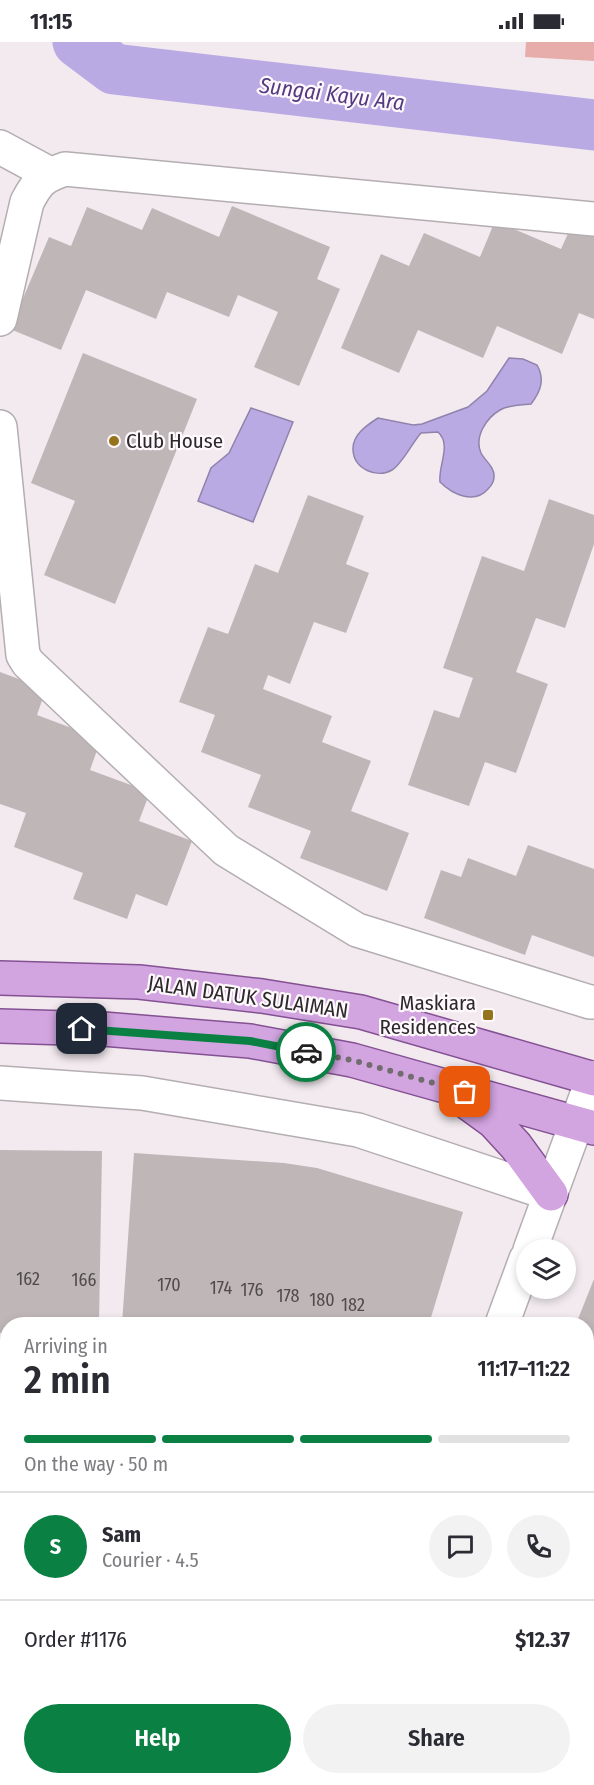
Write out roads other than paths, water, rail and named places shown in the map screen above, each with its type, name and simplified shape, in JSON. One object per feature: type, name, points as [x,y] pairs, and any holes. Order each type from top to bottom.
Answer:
[{"type":"main road","points":[[0,959],[36,978]]},
{"type":"main road","name":"JALAN DATUK SULAIMAN","points":[[0,978],[139,982],[262,996],[361,1012],[593,1079]]},
{"type":"main road","name":"JALAN DATUK SULAIMAN","points":[[0,1026],[103,1029],[250,1041],[352,1060],[585,1125]]},
{"type":"main road","points":[[444,1086],[494,1122],[516,1146],[551,1194]]},
{"type":"street","points":[[0,147],[50,174]]},
{"type":"street","points":[[0,319],[27,202],[36,184],[50,174],[65,169],[594,219]]},
{"type":"street","points":[[0,427],[23,655],[28,663],[226,850],[357,930],[594,1002]]},
{"type":"street","points":[[534,1239],[551,1194],[585,1125],[593,1079]]},
{"type":"street","points":[[0,1083],[142,1093],[358,1130],[551,1194]]},
{"type":"street","points":[[505,1317],[516,1286]]},
{"type":"waterway","name":"Sungai Kayu Ara","points":[[78,42],[114,69],[594,125]]},
{"type":"place","name":"Club House","points":[[114,441]]},
{"type":"place","name":"Maskiara Residences","points":[[488,1015]]}]
